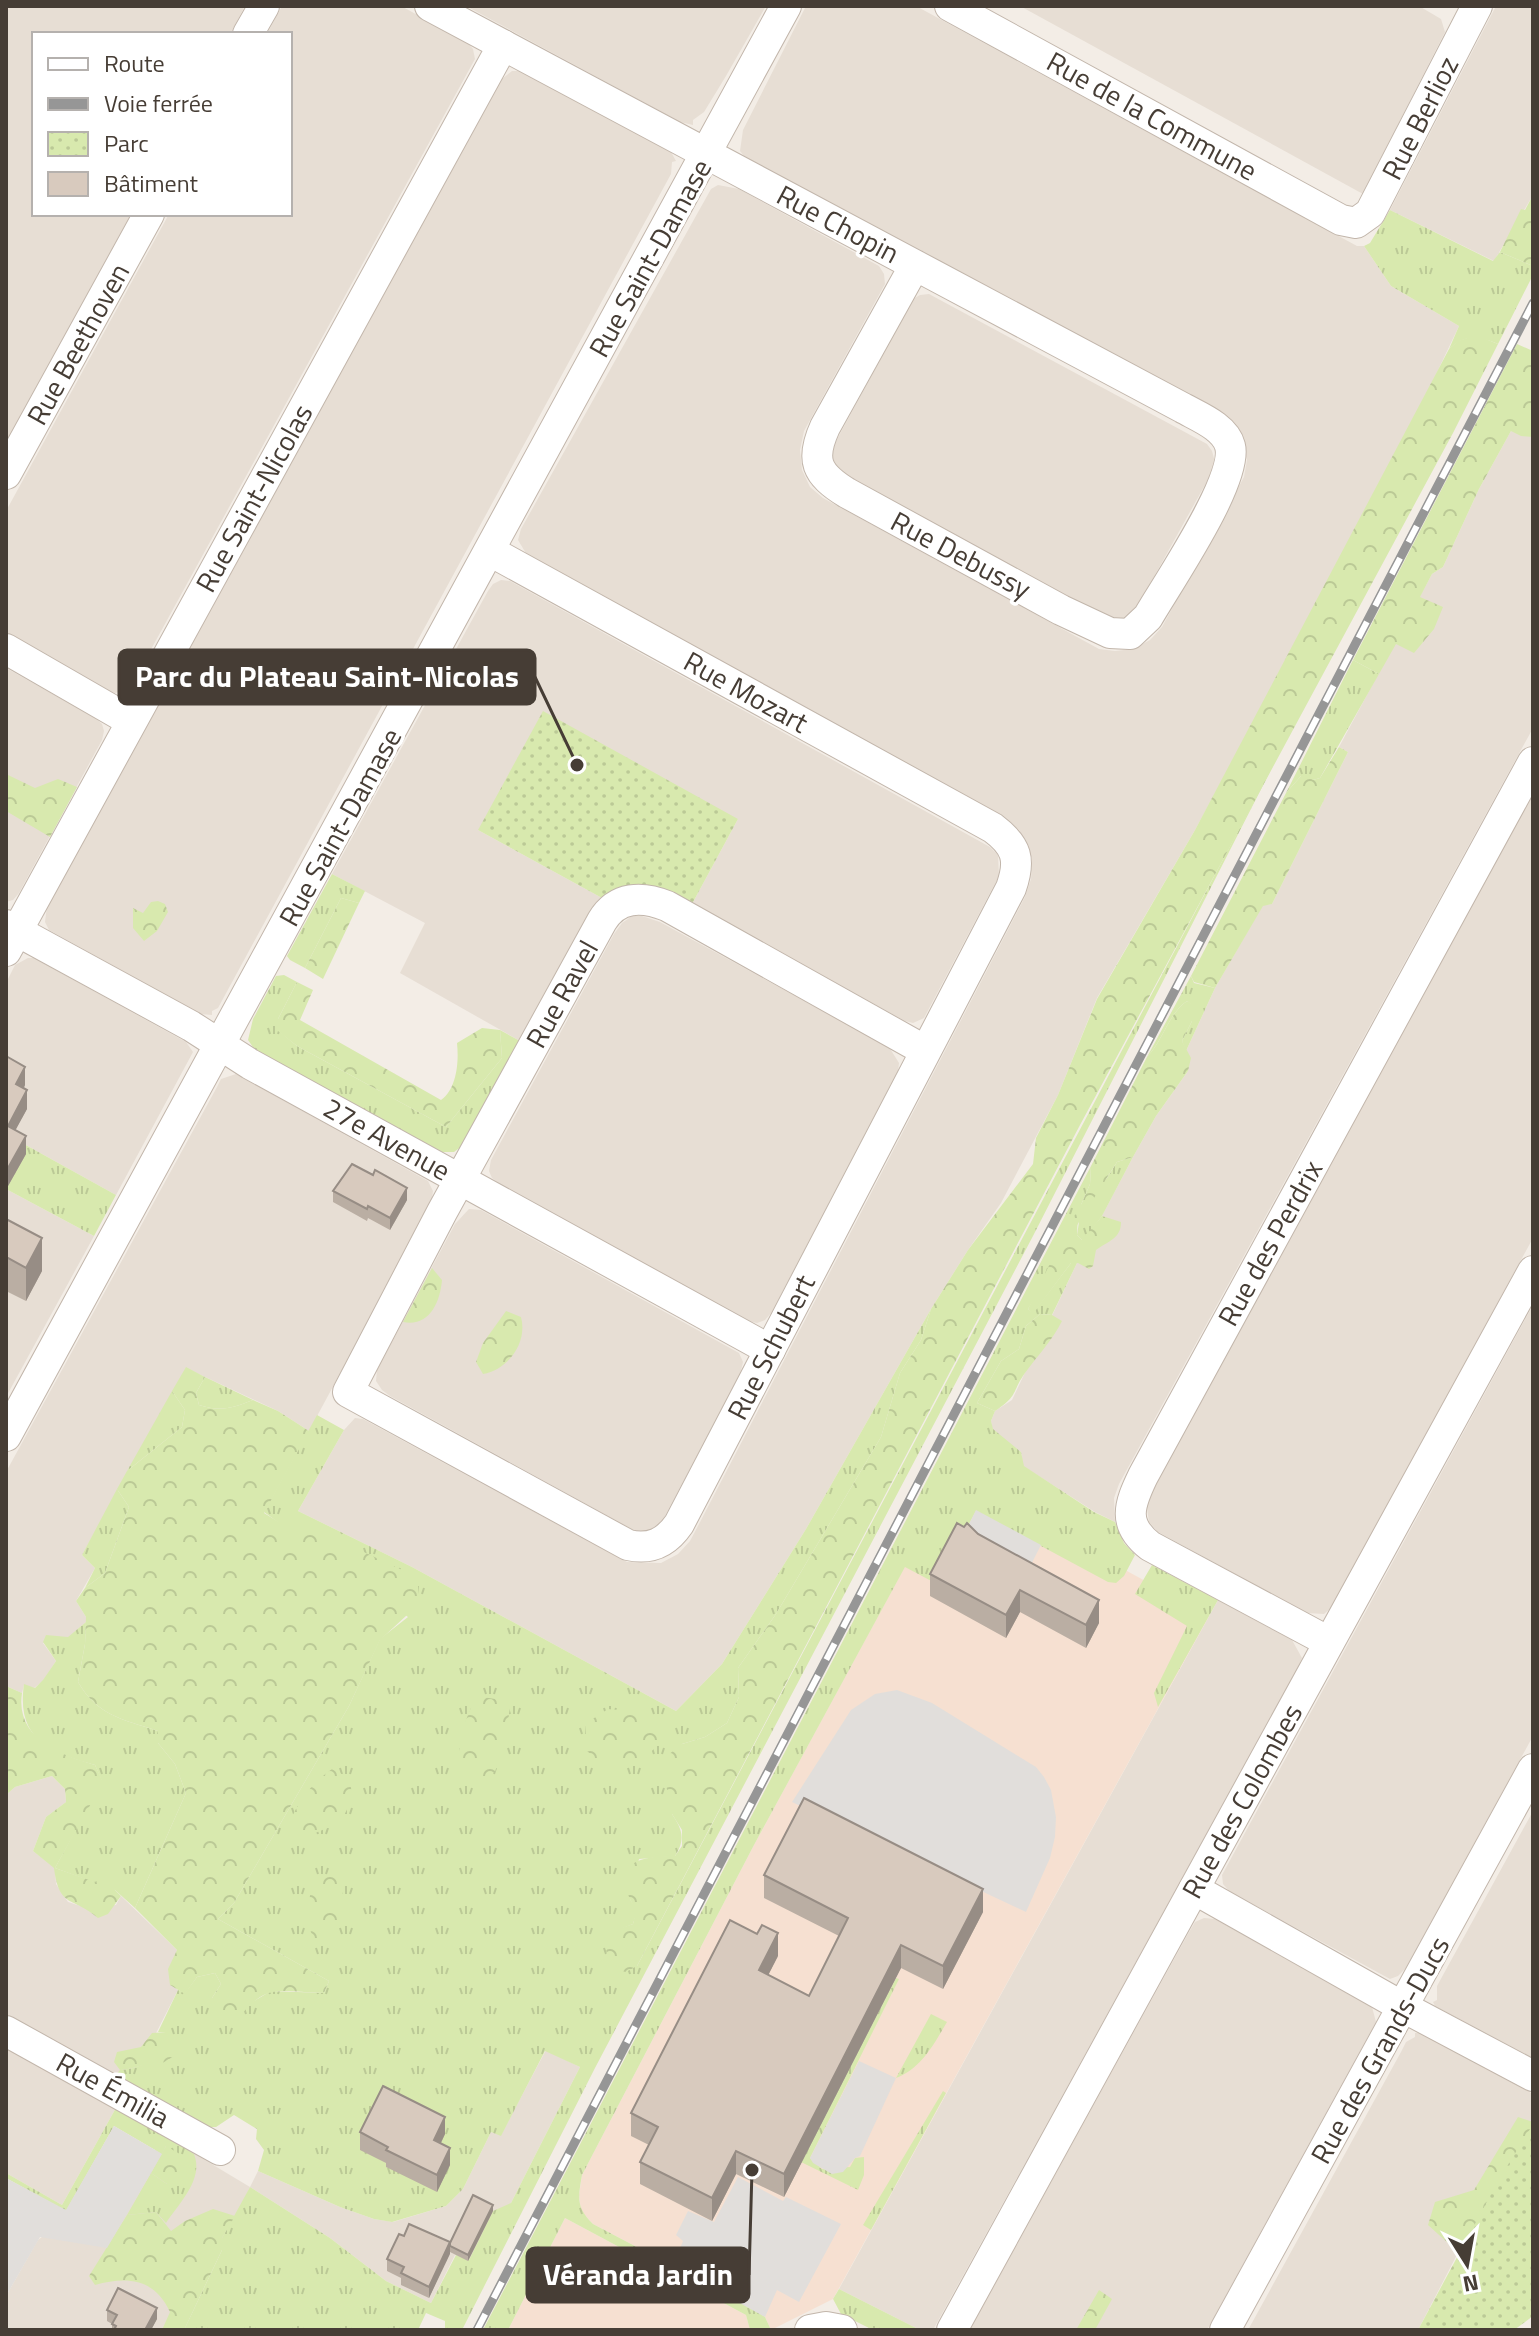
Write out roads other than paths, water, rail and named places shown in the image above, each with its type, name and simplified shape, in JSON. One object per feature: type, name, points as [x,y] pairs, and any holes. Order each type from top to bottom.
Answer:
[{"type":"street","points":[[249,32],[264,6]]},
{"type":"street","name":"Rue Chopin","points":[[430,6],[1194,414],[1226,437],[1231,456]]},
{"type":"street","name":"Rue Saint-Damase","points":[[6,1436],[707,156],[786,6]]},
{"type":"street","name":"Rue de la Commune","points":[[950,6],[1341,220],[1356,223]]},
{"type":"street","name":"Rue Berlioz","points":[[1356,223],[1370,213],[1467,10]]},
{"type":"street","name":"Rue Saint-Nicolas","points":[[10,935],[503,45]]},
{"type":"street","name":"Rue Beethoven","points":[[6,474],[148,216]]},
{"type":"street","name":"Rue Debussy","points":[[915,265],[817,443],[817,460],[824,475],[847,493],[1061,610],[1110,633],[1130,634],[1148,617],[1219,495],[1228,476],[1231,456]]},
{"type":"street","name":"Rue Mozart","points":[[490,551],[1001,834]]},
{"type":"street","points":[[6,649],[131,721]]},
{"type":"street","name":"Rue des Perdrix","points":[[1329,1642],[1150,1546],[1131,1521],[1132,1501],[1533,762]]},
{"type":"street","name":"Rue Schubert","points":[[348,1392],[628,1545],[646,1547],[662,1542],[679,1524],[1011,888],[1017,871],[1017,855],[1001,834]]},
{"type":"street","name":"Rue Ravel","points":[[348,1392],[602,921],[608,912],[626,900],[651,899],[667,906],[924,1050]]},
{"type":"street","name":"27e Avenue","points":[[10,935],[191,1026],[250,1064],[770,1350]]},
{"type":"street","name":"Rue des Colombes","points":[[952,2330],[1533,1271]]},
{"type":"street","name":"Rue des Grands-Ducs","points":[[1225,2330],[1533,1769]]},
{"type":"street","points":[[1194,1889],[1533,2076]]},
{"type":"street","name":"Rue Émilia","points":[[6,2031],[220,2150]]},
{"type":"street","points":[[810,2330],[826,2327],[842,2330]]},
{"type":"railway","points":[[477,2330],[1533,303]]},
{"type":"place","name":"Parc du Plateau Saint-Nicolas","points":[[577,765]]},
{"type":"place","name":"Véranda Jardin","points":[[752,2170]]}]
